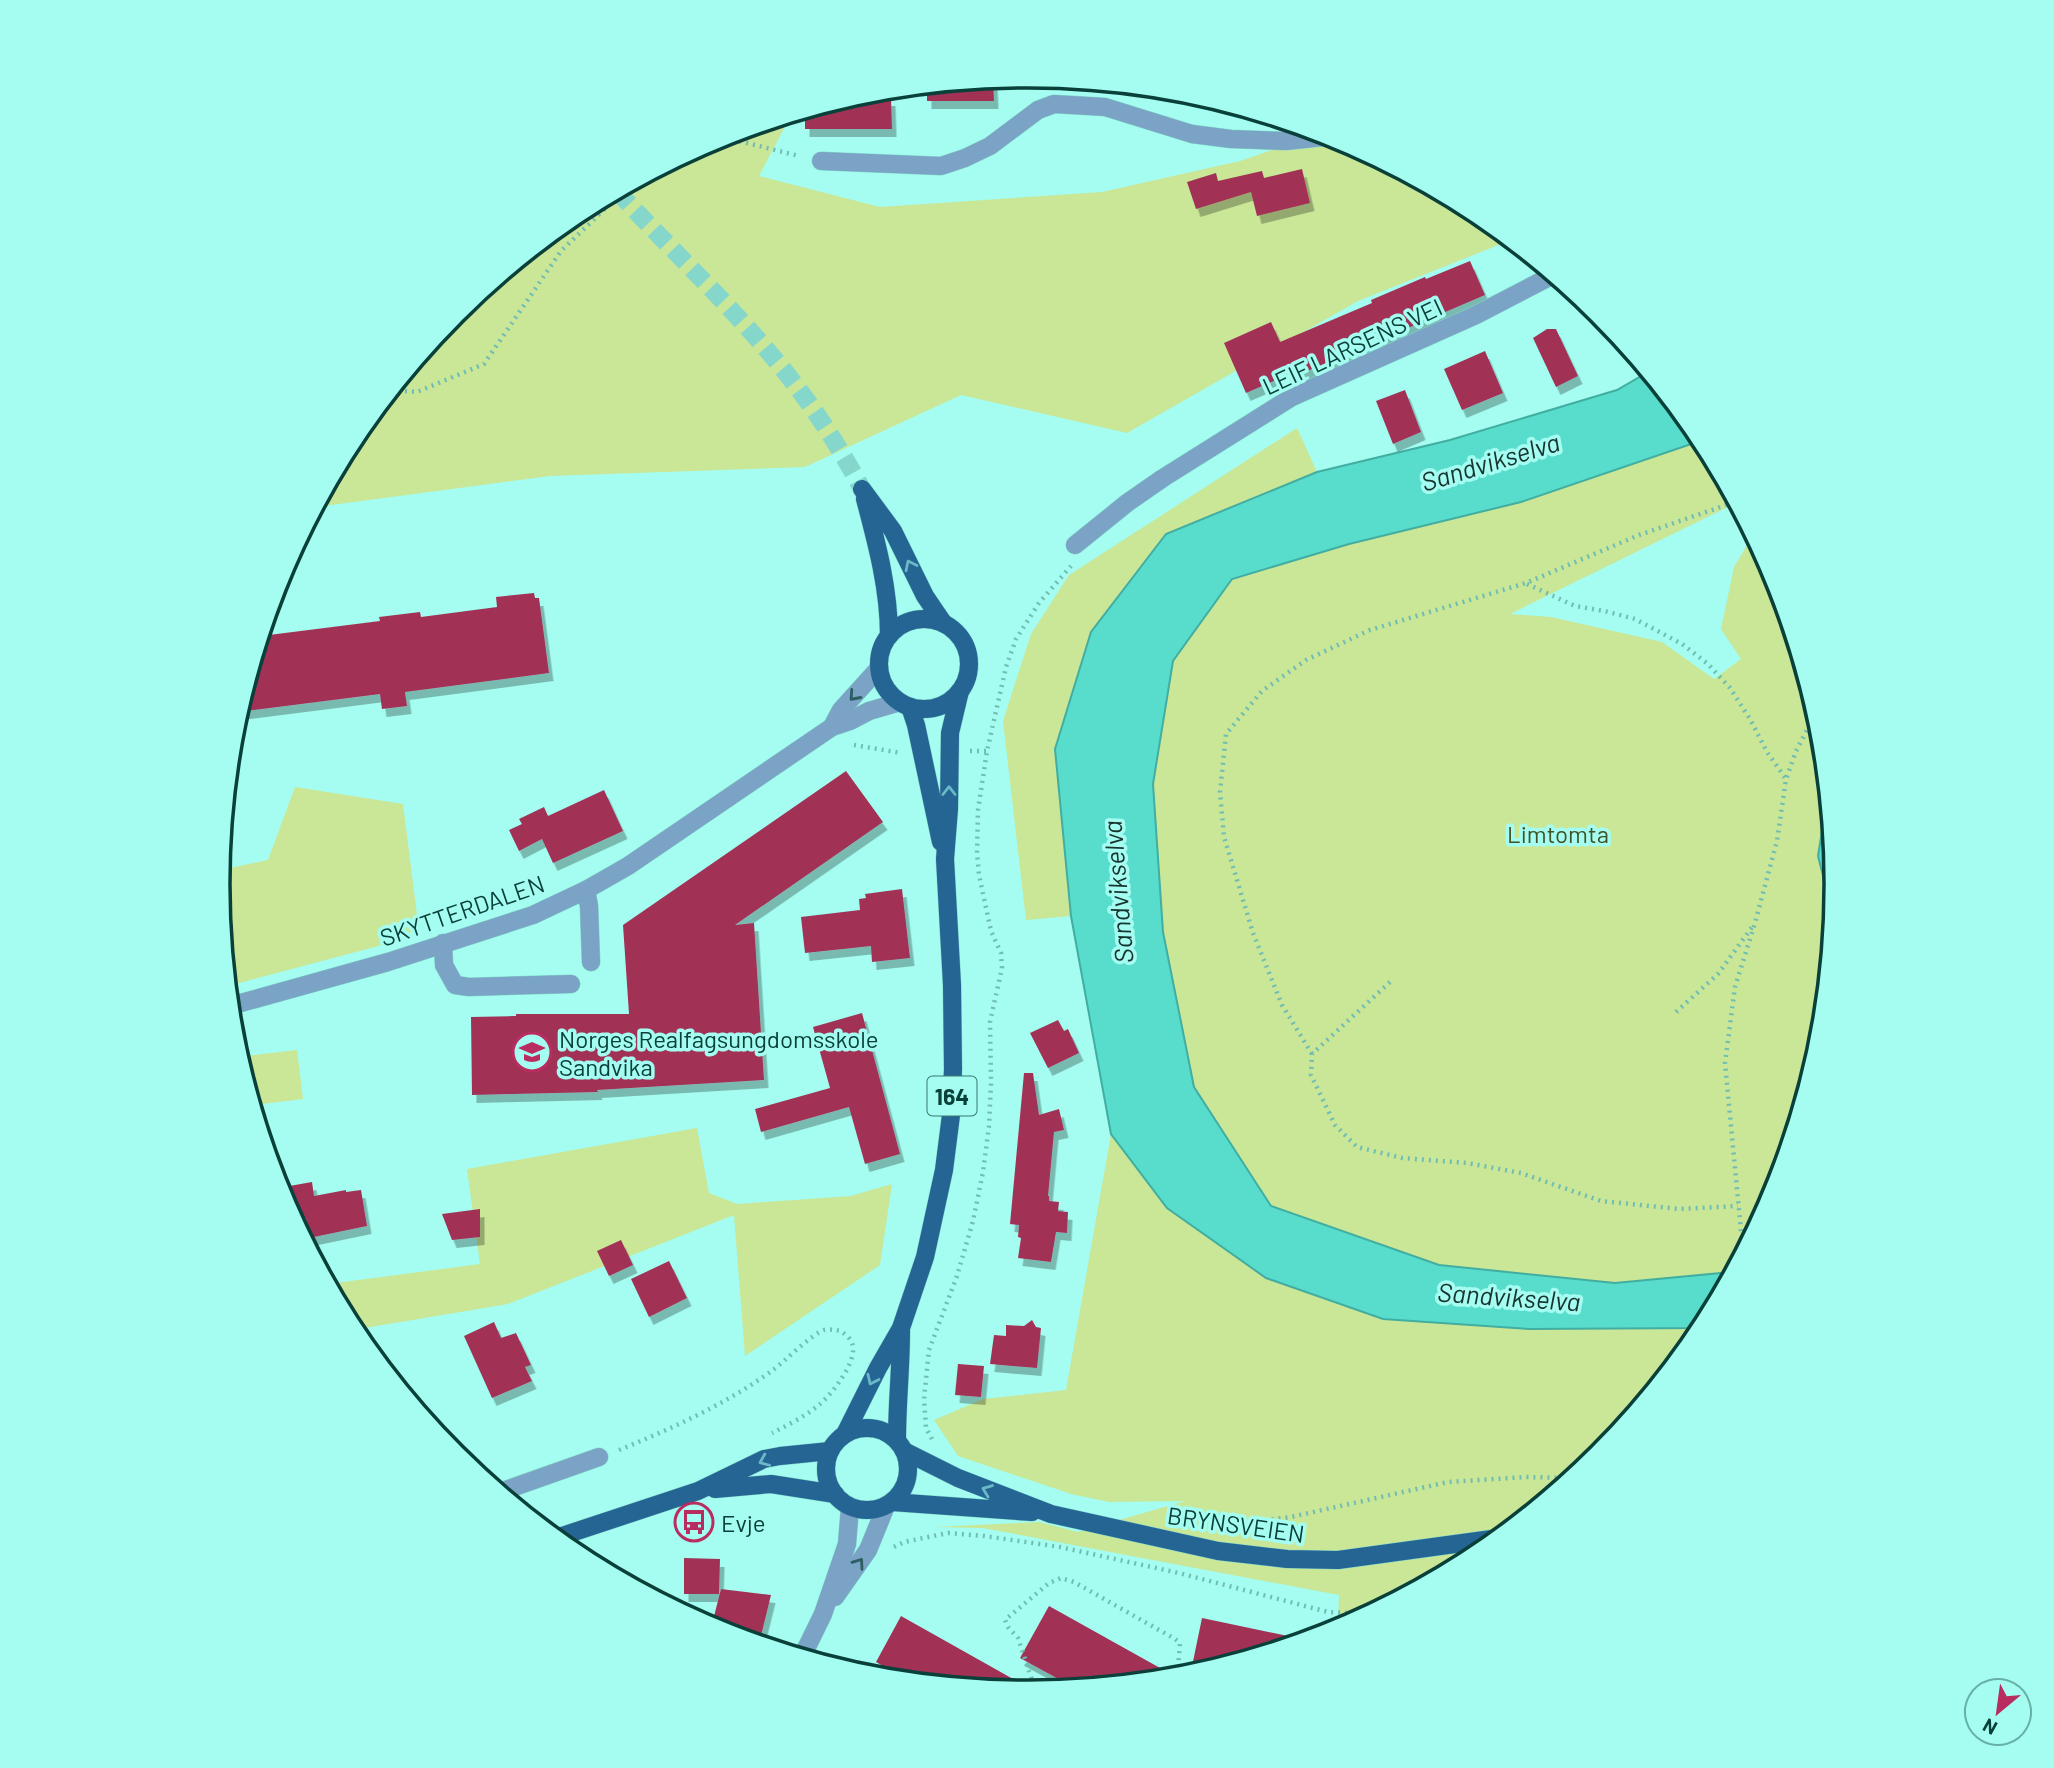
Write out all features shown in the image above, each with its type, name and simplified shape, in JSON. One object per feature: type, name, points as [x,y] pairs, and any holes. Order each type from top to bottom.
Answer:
[{"type":"main road","name":"164","points":[[830,1451],[845,1434],[901,1328],[925,1257],[944,1170],[953,1069],[945,859],[950,733],[960,691],[967,678],[969,662],[962,639],[944,624],[925,596],[893,531],[862,489],[888,604],[889,636],[880,654],[879,668],[886,689],[905,704],[916,725],[945,859]]},
{"type":"main road","points":[[889,636],[898,627],[915,620],[929,619],[944,624]]},
{"type":"main road","points":[[905,704],[932,709],[947,703],[960,691]]},
{"type":"main road","name":"164","points":[[889,1504],[902,1491],[908,1477],[908,1464],[901,1445],[897,1400],[901,1375],[901,1328]]},
{"type":"main road","points":[[845,1434],[859,1428],[873,1427],[886,1432],[901,1445]]},
{"type":"main road","name":"BRYNSVEIEN","points":[[901,1445],[958,1478],[1051,1514],[1198,1547],[1275,1558],[1338,1560],[1477,1541]]},
{"type":"main road","points":[[567,1534],[698,1491],[764,1459],[830,1451]]},
{"type":"main road","points":[[830,1451],[826,1474],[835,1494],[850,1507],[864,1510],[889,1504]]},
{"type":"main road","points":[[698,1491],[771,1484],[835,1494]]},
{"type":"main road","name":"BRYNSVEIEN","points":[[889,1504],[1051,1514]]},
{"type":"street","points":[[821,161],[941,166],[990,146],[1038,110],[1054,104],[1105,107],[1192,134],[1231,139],[1286,141],[1307,139]]},
{"type":"street","name":"LEIF LARSENS VEI","points":[[1075,545],[1163,478],[1292,397],[1476,315],[1545,279]]},
{"type":"street","name":"SKYTTERDALEN","points":[[832,727],[841,710],[879,668]]},
{"type":"street","name":"SKYTTERDALEN","points":[[240,1003],[388,961],[533,915],[628,866],[832,727],[869,711],[905,704]]},
{"type":"street","points":[[586,890],[591,962]]},
{"type":"street","points":[[443,943],[444,965],[455,985],[469,987],[571,984]]},
{"type":"street","points":[[509,1489],[599,1457]]},
{"type":"street","points":[[823,1615],[868,1550],[889,1504]]},
{"type":"street","points":[[806,1649],[823,1615],[847,1544],[850,1507]]},
{"type":"path","points":[[740,141],[821,161]]},
{"type":"path","points":[[402,391],[417,392],[484,364],[561,251],[605,209]]},
{"type":"path","points":[[1727,505],[1639,535],[1526,583],[1370,630],[1306,660],[1262,691],[1226,734],[1220,792],[1224,837],[1254,933],[1282,1005],[1312,1054],[1311,1075],[1335,1125],[1357,1147],[1402,1158],[1467,1163],[1521,1173],[1601,1201],[1679,1209],[1738,1206]]},
{"type":"path","points":[[938,1448],[926,1428],[924,1399],[929,1349],[957,1276],[973,1221],[983,1172],[989,1126],[990,1022],[1002,968],[1001,953],[991,931],[979,875],[978,810],[987,751],[1006,667],[1016,639],[1039,603],[1072,565],[1075,545]]},
{"type":"path","points":[[1526,583],[1576,606],[1635,619],[1666,634],[1709,664],[1730,688],[1786,779]]},
{"type":"path","points":[[1741,1236],[1725,1063],[1735,987],[1777,841],[1786,779],[1808,728]]},
{"type":"path","points":[[853,744],[905,754]]},
{"type":"path","points":[[1676,1012],[1718,974],[1755,923]]},
{"type":"path","points":[[1312,1054],[1390,982]]},
{"type":"path","points":[[599,1457],[672,1428],[744,1391],[817,1333],[823,1330],[841,1331],[852,1343],[852,1358],[833,1390],[821,1404],[805,1415],[763,1437]]},
{"type":"path","points":[[1198,1547],[1202,1531],[1207,1527],[1290,1517],[1448,1482],[1526,1476],[1558,1477]]},
{"type":"path","points":[[893,1547],[904,1542],[948,1533],[1060,1547],[1166,1570],[1328,1612],[1347,1613]]},
{"type":"path","points":[[1032,1680],[1018,1638],[1005,1620],[1049,1583],[1061,1578],[1074,1581],[1180,1643],[1178,1666]]},
{"type":"green space","points":[[785,126],[759,176],[880,207],[1102,192],[1240,161],[1306,138],[1332,148],[1425,194],[1501,244],[1358,301],[1127,433],[961,395],[805,467],[550,476],[327,506],[365,441],[395,399],[428,359],[502,285],[542,252],[629,194],[722,148]]},
{"type":"green space","points":[[1297,428],[1317,472],[1166,534],[1055,749],[1071,916],[1026,920],[1003,721],[1031,634],[1069,575]]},
{"type":"green space","name":"Limtomta","points":[[1691,444],[1728,507],[1510,614],[1551,617],[1662,642],[1714,679],[1741,659],[1721,629],[1734,567],[1747,545],[1763,579],[1796,678],[1817,780],[1822,832],[1824,884],[1817,988],[1796,1090],[1781,1140],[1763,1189],[1717,1282],[1659,1369],[1626,1409],[1552,1483],[1470,1546],[1425,1574],[1338,1617],[1339,1595],[983,1528],[935,1527],[1039,1522],[1078,1532],[1185,1501],[1109,1502],[1071,1494],[958,1456],[934,1420],[983,1399],[1066,1390],[1111,1134],[1167,1208],[1266,1277],[1383,1319],[1607,1283],[1439,1265],[1271,1206],[1194,1087],[1163,932],[1153,784],[1173,661],[1232,579],[1349,544],[1521,502]]},
{"type":"green space","points":[[295,787],[403,804],[418,923],[405,939],[237,984],[232,936],[231,868],[268,860]]},
{"type":"green space","points":[[297,1050],[303,1099],[262,1104],[250,1056]]},
{"type":"green space","points":[[697,1128],[709,1193],[737,1204],[851,1196],[892,1184],[880,1265],[745,1356],[734,1215],[508,1304],[366,1328],[337,1283],[480,1264],[467,1169]]},
{"type":"water","name":"Sandvikselva","points":[[1640,376],[1691,444],[1521,502],[1349,544],[1232,579],[1173,661],[1153,784],[1163,932],[1194,1087],[1271,1206],[1439,1265],[1615,1283],[1722,1273],[1688,1328],[1529,1329],[1383,1319],[1266,1278],[1167,1208],[1111,1134],[1071,916],[1055,749],[1091,632],[1166,534],[1317,472],[1450,440],[1617,390]]},
{"type":"water","points":[[1822,831],[1824,879],[1818,856]]},
{"type":"building","points":[[993,89],[994,101],[927,101],[927,94]]},
{"type":"building","points":[[891,100],[892,129],[805,129],[805,120]]},
{"type":"building","points":[[1302,169],[1310,203],[1257,216],[1251,192],[1196,209],[1187,182],[1216,173],[1218,181],[1262,171],[1264,178]]},
{"type":"building","points":[[1470,261],[1485,295],[1305,372],[1304,368],[1246,393],[1224,343],[1271,322],[1280,342],[1372,303],[1371,300]]},
{"type":"building","points":[[1547,329],[1556,329],[1578,376],[1556,387],[1533,338]]},
{"type":"building","points":[[1485,351],[1503,393],[1462,410],[1444,369]]},
{"type":"building","points":[[1405,390],[1421,432],[1393,444],[1376,401]]},
{"type":"building","points":[[534,593],[535,598],[539,598],[549,673],[405,692],[407,706],[382,709],[380,694],[250,710],[271,635],[380,621],[379,617],[420,612],[421,617],[497,607],[496,597]]},
{"type":"building","points":[[846,771],[883,822],[735,925],[754,923],[764,1080],[597,1090],[598,1092],[472,1095],[471,1017],[516,1014],[629,1014],[623,925]]},
{"type":"building","points":[[604,790],[623,831],[553,863],[542,839],[519,851],[509,830],[522,824],[519,819],[544,807],[548,816]]},
{"type":"building","points":[[902,889],[910,958],[872,962],[871,946],[805,953],[801,917],[860,910],[859,899],[866,898],[865,894]]},
{"type":"building","points":[[862,1013],[900,1154],[865,1164],[849,1107],[761,1132],[755,1109],[830,1088],[813,1027]]},
{"type":"building","points":[[1058,1020],[1064,1031],[1068,1029],[1079,1053],[1048,1068],[1030,1033]]},
{"type":"building","points":[[1024,1073],[1033,1073],[1039,1115],[1059,1109],[1064,1130],[1054,1132],[1048,1196],[1049,1201],[1059,1202],[1058,1211],[1068,1212],[1067,1233],[1056,1232],[1051,1262],[1018,1258],[1021,1238],[1018,1237],[1019,1225],[1010,1224]]},
{"type":"building","points":[[312,1182],[314,1196],[361,1190],[367,1226],[314,1237],[290,1186]]},
{"type":"building","points":[[480,1209],[480,1237],[452,1240],[442,1214]]},
{"type":"building","points":[[621,1240],[633,1265],[609,1276],[597,1251]]},
{"type":"building","points":[[669,1261],[687,1298],[649,1317],[631,1279]]},
{"type":"building","points":[[1032,1320],[1036,1327],[1041,1328],[1037,1368],[990,1364],[994,1335],[1006,1336],[1006,1325],[1024,1326]]},
{"type":"building","points":[[494,1322],[501,1338],[516,1333],[531,1365],[525,1367],[532,1381],[492,1398],[464,1336]]},
{"type":"building","points":[[958,1364],[984,1366],[981,1397],[955,1395]]},
{"type":"building","points":[[684,1558],[720,1559],[719,1594],[684,1594]]},
{"type":"building","points":[[721,1589],[771,1595],[761,1634],[714,1616]]},
{"type":"building","points":[[1049,1606],[1161,1669],[1131,1674],[1059,1679],[1020,1658]]},
{"type":"building","points":[[901,1616],[1014,1680],[923,1674],[885,1667],[876,1662]]},
{"type":"building","points":[[1202,1618],[1288,1636],[1233,1653],[1193,1662]]},
{"type":"tunnel","points":[[623,198],[722,300],[782,368],[825,427],[862,489]]},
{"type":"place","name":"Norges Realfagsungdomsskole Sandvika","points":[[532,1052]]},
{"type":"place","name":"Evje","points":[[694,1522]]}]
